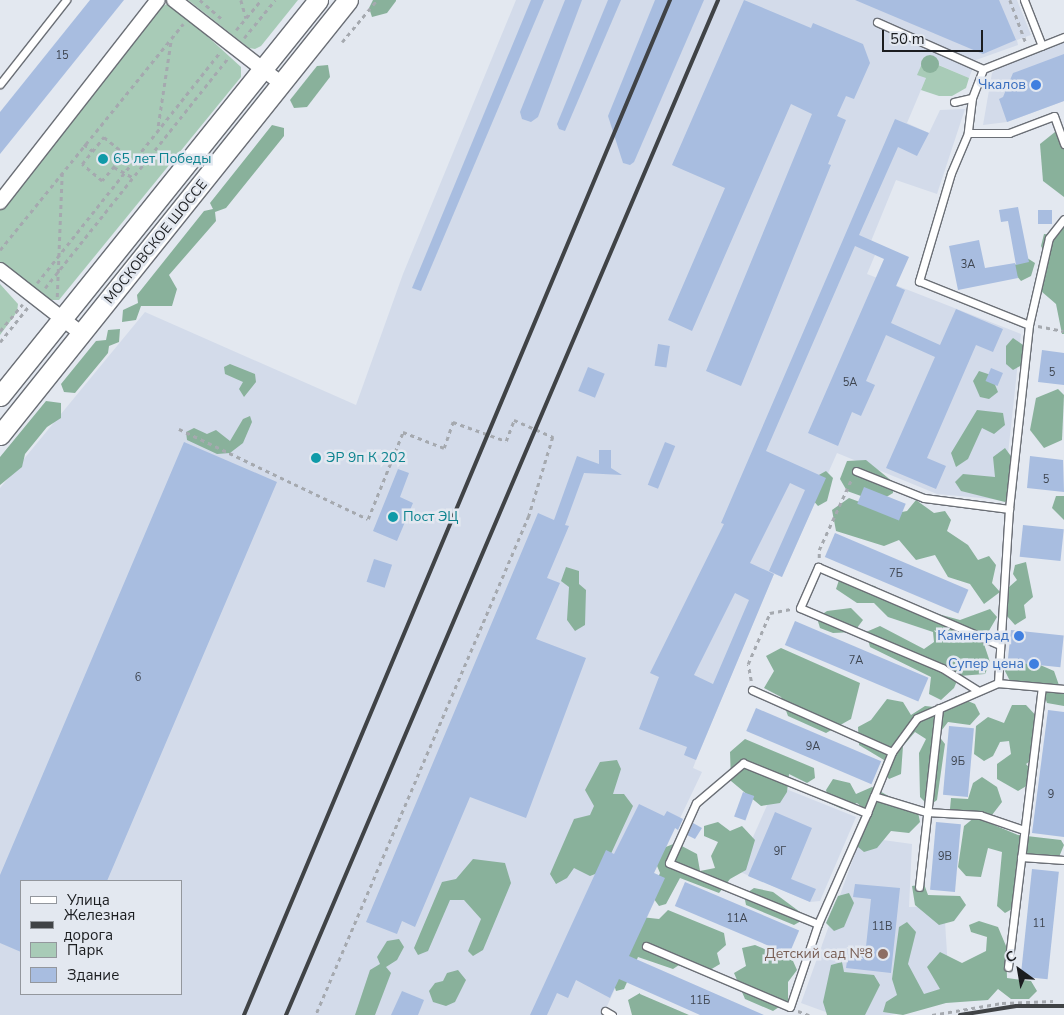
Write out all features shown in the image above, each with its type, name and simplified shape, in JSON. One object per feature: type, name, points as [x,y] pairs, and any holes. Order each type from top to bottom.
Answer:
[{"type":"main road","name":"МОСКОВСКОЕ ШОССЕ","points":[[0,396],[318,0]]},
{"type":"main road","name":"МОСКОВСКОЕ ШОССЕ","points":[[0,435],[348,0]]},
{"type":"street","points":[[0,202],[158,0]]},
{"type":"street","points":[[174,0],[282,84]]},
{"type":"street","points":[[0,270],[82,334]]},
{"type":"lane","points":[[0,84],[66,0]]},
{"type":"lane","points":[[1024,0],[1042,46]]},
{"type":"lane","points":[[877,22],[983,69],[1064,37]]},
{"type":"lane","points":[[983,69],[972,98],[968,133],[950,173],[919,281],[1029,325]]},
{"type":"lane","points":[[954,102],[972,98]]},
{"type":"lane","points":[[968,133],[1009,133],[1054,116],[1064,144]]},
{"type":"lane","points":[[998,683],[1009,509],[1029,325],[1049,238],[1064,219]]},
{"type":"lane","points":[[856,471],[924,498],[1009,509]]},
{"type":"lane","points":[[977,690],[942,668],[800,608],[818,567],[1000,645]]},
{"type":"lane","points":[[646,946],[790,1007],[818,924],[892,752],[917,718],[977,690],[998,683],[1064,689]]},
{"type":"lane","points":[[1008,967],[1042,688]]},
{"type":"lane","points":[[752,690],[892,752]]},
{"type":"lane","points":[[919,887],[939,708]]},
{"type":"lane","points":[[818,924],[670,863],[692,811],[696,803],[743,763],[867,813]]},
{"type":"lane","points":[[874,796],[926,812],[980,816],[1024,830]]},
{"type":"lane","points":[[1021,856],[1064,860]]},
{"type":"path","points":[[0,250],[202,0],[223,20]]},
{"type":"path","points":[[241,0],[246,18]]},
{"type":"path","points":[[0,331],[33,295],[57,276],[232,46],[237,32],[261,0]]},
{"type":"path","points":[[0,342],[33,295],[57,255],[158,128],[275,0]]},
{"type":"path","points":[[342,42],[378,0]]},
{"type":"path","points":[[1010,0],[1030,51]]},
{"type":"path","points":[[230,26],[237,32]]},
{"type":"path","points":[[158,128],[171,40]]},
{"type":"path","points":[[104,137],[125,154],[114,168],[102,181],[82,164],[104,137]]},
{"type":"path","points":[[84,144],[93,151]]},
{"type":"path","points":[[114,168],[132,177]]},
{"type":"path","points":[[58,299],[57,255],[62,173]]},
{"type":"path","points":[[1029,325],[1064,330]]},
{"type":"path","points":[[178,429],[368,519],[403,432],[444,448],[453,422],[506,440],[514,420],[554,437],[529,516],[316,1015]]},
{"type":"path","points":[[818,567],[819,550],[856,471]]},
{"type":"path","points":[[752,690],[748,664],[770,613],[800,608]]},
{"type":"path","points":[[932,1015],[1002,1003],[1052,1000]]},
{"type":"shaded area","points":[[516,0],[1017,0],[1031,35],[1017,40],[1018,45],[976,60],[969,78],[925,59],[926,78],[907,123],[929,133],[940,110],[965,109],[937,194],[896,180],[867,251],[875,255],[867,274],[1021,334],[1003,500],[937,494],[837,453],[782,577],[774,574],[696,760],[693,768],[702,772],[654,873],[665,878],[603,1015],[0,1015],[0,488],[145,312],[356,405],[403,274]]},
{"type":"shaded area","name":"Чкалов","points":[[1064,41],[1064,101],[1007,122],[983,125],[992,73],[1000,66]]},
{"type":"shaded area","points":[[776,785],[856,817],[820,901],[810,902],[738,871]]},
{"type":"shaded area","name":"Детский сад №8","points":[[861,837],[912,844],[909,907],[944,906],[950,1000],[890,1015],[834,1015],[801,1003]]},
{"type":"green space","points":[[188,0],[298,0],[261,46],[255,49],[249,48]]},
{"type":"green space","points":[[373,0],[396,1],[387,13],[372,17],[369,8]]},
{"type":"green space","points":[[167,4],[172,4],[241,67],[241,77],[59,300],[51,300],[0,262],[0,210],[157,9]]},
{"type":"green space","points":[[926,55],[934,55],[939,60],[937,71],[926,73],[921,68],[921,60]]},
{"type":"green space","points":[[924,59],[969,78],[966,88],[952,96],[939,96],[921,90],[926,78],[917,75]]},
{"type":"green space","points":[[328,65],[330,77],[307,107],[294,108],[290,100],[317,66]]},
{"type":"green space","points":[[272,125],[284,128],[284,136],[226,208],[215,212],[216,221],[169,275],[177,289],[172,306],[141,306],[136,320],[122,322],[123,310],[138,303],[137,295],[204,211],[213,209],[210,203]]},
{"type":"green space","points":[[1060,128],[1064,130],[1064,197],[1043,181],[1040,144]]},
{"type":"green space","points":[[1064,227],[1064,334],[1062,334],[1056,304],[1041,291],[1048,259],[1041,246],[1044,234],[1057,235]]},
{"type":"green space","points":[[1024,256],[1035,263],[1031,276],[1021,281],[1011,269]]},
{"type":"green space","points":[[0,284],[18,304],[17,312],[0,335]]},
{"type":"green space","points":[[120,329],[119,342],[109,346],[108,353],[75,393],[64,392],[61,384],[96,341],[106,340],[108,330]]},
{"type":"green space","points":[[1013,338],[1023,345],[1022,365],[1013,370],[1006,364],[1006,346]]},
{"type":"green space","points":[[230,364],[255,374],[256,382],[244,397],[239,389],[243,382],[225,374],[224,367]]},
{"type":"green space","points":[[979,371],[991,375],[998,392],[989,399],[980,397],[973,381]]},
{"type":"green space","points":[[1058,389],[1064,395],[1062,440],[1044,448],[1030,430],[1036,398]]},
{"type":"green space","points":[[46,401],[61,403],[61,418],[47,427],[25,454],[22,467],[0,485],[0,457]]},
{"type":"green space","points":[[977,410],[1003,413],[1005,425],[994,434],[982,428],[968,459],[956,467],[951,453]]},
{"type":"green space","points":[[250,416],[252,422],[243,443],[230,453],[217,454],[187,440],[186,432],[194,428],[207,434],[216,430],[230,441],[243,419]]},
{"type":"green space","points":[[1005,448],[1013,459],[1010,471],[1017,476],[1016,493],[1005,502],[961,491],[955,482],[963,474],[995,477],[993,457]]},
{"type":"green space","points":[[866,460],[893,482],[893,493],[878,502],[847,491],[840,479],[847,461]]},
{"type":"green space","points":[[826,471],[833,478],[827,501],[818,506],[811,498],[817,476]]},
{"type":"green space","points":[[1056,496],[1064,496],[1064,520],[1052,508]]},
{"type":"green space","points":[[849,498],[892,514],[907,511],[916,500],[934,513],[945,511],[951,520],[947,531],[968,545],[978,560],[989,556],[996,565],[992,583],[1000,592],[984,604],[970,584],[948,577],[935,555],[916,560],[899,540],[884,546],[836,531],[832,510]]},
{"type":"green space","points":[[1026,562],[1033,597],[1024,605],[1026,618],[1015,625],[1007,616],[1009,587],[1017,580],[1013,574],[1015,565]]},
{"type":"green space","points":[[566,567],[579,571],[579,584],[586,590],[585,625],[575,631],[567,620],[569,587],[561,581]]},
{"type":"green space","points":[[839,580],[875,586],[891,601],[960,620],[990,609],[997,617],[983,641],[990,662],[985,674],[959,676],[954,688],[941,700],[929,694],[931,677],[870,647],[866,632],[880,626],[924,649],[934,642],[933,632],[888,617],[874,603],[857,603],[836,589]]},
{"type":"green space","points":[[851,608],[863,620],[854,632],[833,633],[820,628],[817,618],[827,611]]},
{"type":"green space","points":[[781,648],[860,683],[851,719],[826,733],[788,716],[781,697],[764,688],[774,671],[766,656]]},
{"type":"green space","points":[[1015,654],[1054,671],[1061,691],[1064,692],[1064,706],[1047,703],[1041,685],[1010,681],[1003,667]]},
{"type":"green space","points":[[956,696],[975,704],[980,714],[970,725],[948,722],[938,735],[945,744],[937,800],[929,806],[920,797],[919,753],[926,739],[915,732],[903,746],[901,774],[889,779],[881,769],[884,760],[859,745],[858,727],[871,720],[887,699],[903,702],[911,715],[925,706],[944,708]]},
{"type":"green space","points":[[1012,705],[1026,705],[1041,721],[1036,757],[1026,764],[1035,774],[1033,782],[1018,791],[997,779],[997,764],[1011,754],[1009,741],[1000,742],[993,756],[984,761],[974,754],[976,726],[988,717],[1004,723]]},
{"type":"green space","points":[[745,739],[814,768],[815,778],[807,783],[789,774],[787,792],[780,803],[761,806],[731,781],[730,752]]},
{"type":"green space","points":[[617,760],[621,769],[613,794],[624,794],[633,806],[603,871],[590,876],[574,868],[567,878],[556,884],[550,874],[574,819],[590,815],[594,806],[585,790],[600,762]]},
{"type":"green space","points":[[982,777],[997,787],[1002,802],[992,815],[950,809],[951,798],[968,799],[973,783]]},
{"type":"green space","points":[[833,779],[850,783],[856,794],[872,787],[918,812],[920,822],[909,833],[891,831],[877,848],[864,852],[851,841],[864,809],[857,803],[842,809],[829,803],[826,790]]},
{"type":"green space","points":[[975,817],[1018,835],[1061,840],[1064,845],[1059,857],[1019,853],[1012,909],[1005,913],[997,906],[1002,852],[988,848],[981,877],[966,876],[958,867],[964,826]]},
{"type":"green space","points":[[718,822],[730,831],[742,826],[755,840],[746,870],[730,879],[719,893],[680,878],[666,904],[659,906],[651,895],[660,873],[655,861],[658,850],[676,843],[697,854],[700,871],[715,868],[711,856],[718,842],[704,836],[704,826]]},
{"type":"green space","points":[[473,859],[505,863],[511,883],[483,950],[473,956],[468,951],[481,919],[464,900],[450,900],[428,951],[418,955],[414,948],[442,882],[456,879]]},
{"type":"green space","points":[[924,884],[928,895],[960,896],[966,905],[954,921],[939,925],[915,905],[912,886]]},
{"type":"green space","points":[[754,888],[773,892],[800,912],[801,921],[794,925],[746,905],[744,895]]},
{"type":"green space","points":[[849,893],[854,903],[844,927],[834,931],[826,923],[838,896]]},
{"type":"green space","points":[[668,910],[724,933],[726,945],[717,953],[720,964],[710,970],[685,961],[673,969],[638,957],[624,989],[616,991],[613,981],[641,917],[659,919]]},
{"type":"green space","points":[[979,921],[998,927],[1006,946],[1007,978],[1031,981],[1037,991],[1029,999],[1011,999],[998,989],[988,1000],[946,1003],[903,1015],[883,1012],[886,1002],[897,995],[892,979],[899,927],[907,922],[916,932],[908,964],[924,994],[940,989],[927,967],[940,952],[962,963],[986,951],[987,937],[971,932],[969,925]]},
{"type":"green space","points":[[399,939],[404,947],[397,960],[386,967],[391,973],[375,1015],[355,1015],[370,970],[380,964],[377,957],[387,941]]},
{"type":"green space","points":[[755,945],[793,961],[797,970],[788,982],[788,1001],[773,1011],[745,999],[734,973],[746,966],[742,948]]},
{"type":"green space","points":[[842,962],[844,972],[874,975],[880,985],[865,1015],[827,1015],[823,1002],[831,965]]},
{"type":"green space","points":[[458,970],[466,980],[455,1002],[446,1006],[433,1002],[429,991],[435,983],[443,981],[447,973]]},
{"type":"green space","points":[[640,993],[689,1015],[632,1015],[628,1000]]},
{"type":"building","points":[[90,0],[124,0],[0,154],[0,112]]},
{"type":"building","points":[[531,0],[544,0],[421,291],[412,288]]},
{"type":"building","points":[[565,0],[582,0],[538,117],[531,122],[522,119],[520,112]]},
{"type":"building","points":[[608,0],[621,0],[565,131],[559,129],[557,124]]},
{"type":"building","points":[[655,0],[704,0],[634,162],[630,165],[623,163],[608,116]]},
{"type":"building","points":[[744,0],[811,28],[813,23],[863,44],[870,63],[854,99],[846,96],[837,116],[846,120],[828,164],[831,165],[741,386],[706,371],[812,114],[791,104],[692,331],[668,320],[725,188],[672,165]]},
{"type":"building","points":[[855,0],[999,0],[1016,40],[983,54]]},
{"type":"building","name":"Чкалов","points":[[1064,54],[1064,101],[1007,122],[999,99],[1003,97],[1013,73]]},
{"type":"building","points":[[895,119],[929,133],[917,156],[898,147],[859,235],[909,257],[896,286],[905,290],[891,323],[940,345],[956,309],[1003,329],[993,352],[976,345],[927,458],[946,466],[936,489],[886,468],[935,357],[886,335],[866,381],[875,385],[861,416],[852,412],[838,446],[808,433],[884,259],[855,246],[766,451],[826,478],[782,577],[769,571],[805,490],[790,483],[750,563],[774,574],[696,760],[684,755],[687,747],[639,729],[659,677],[650,673],[724,524],[721,523]],"holes":[[[735,593],[749,600],[713,684],[694,675]]]},
{"type":"building","points":[[1018,207],[1029,262],[1016,265],[1008,221],[1001,222],[999,210]]},
{"type":"building","points":[[1038,210],[1052,210],[1052,224],[1038,224]]},
{"type":"building","points":[[979,240],[985,268],[1015,263],[1018,278],[958,290],[949,246]]},
{"type":"building","points":[[658,344],[670,346],[666,368],[655,366]]},
{"type":"building","points":[[1042,350],[1064,353],[1064,385],[1038,382]]},
{"type":"building","points":[[588,367],[605,374],[595,398],[578,391]]},
{"type":"building","points":[[991,368],[1003,373],[997,386],[986,381]]},
{"type":"building","points":[[184,442],[277,482],[107,880],[20,880],[20,952],[0,943],[0,875]]},
{"type":"building","points":[[665,442],[675,446],[658,489],[648,485]]},
{"type":"building","points":[[599,450],[611,450],[611,468],[622,475],[584,473],[565,525],[569,526],[547,578],[560,583],[536,639],[586,658],[526,818],[470,797],[415,927],[402,921],[397,934],[366,922],[538,513],[554,520],[577,456],[599,464]]},
{"type":"building","points":[[1030,456],[1063,460],[1064,492],[1027,488]]},
{"type":"building","name":"Пост ЭЦ","points":[[398,469],[409,473],[400,497],[413,503],[397,541],[373,531]]},
{"type":"building","points":[[864,487],[906,504],[899,521],[857,504]]},
{"type":"building","points":[[1023,525],[1064,529],[1060,561],[1020,557]]},
{"type":"building","points":[[835,533],[968,590],[958,614],[825,557]]},
{"type":"building","points":[[374,559],[392,565],[385,588],[367,582]]},
{"type":"building","points":[[795,621],[928,678],[918,702],[785,645]]},
{"type":"building","points":[[1011,630],[1064,636],[1060,667],[1008,662]]},
{"type":"building","points":[[756,708],[881,761],[871,784],[746,731]]},
{"type":"building","points":[[1048,710],[1064,712],[1064,837],[1032,833]]},
{"type":"building","points":[[949,726],[974,728],[968,797],[943,795]]},
{"type":"building","points":[[743,792],[754,796],[745,821],[734,816]]},
{"type":"building","points":[[639,804],[664,816],[667,811],[683,819],[678,830],[675,828],[654,873],[665,878],[629,956],[764,1015],[700,1015],[619,979],[610,998],[576,980],[568,998],[557,993],[547,1015],[530,1015],[606,850],[614,854]]},
{"type":"building","points":[[775,812],[812,828],[791,879],[816,889],[810,902],[748,876]]},
{"type":"building","points":[[936,822],[961,824],[955,892],[930,890]]},
{"type":"building","points":[[693,823],[702,828],[695,839],[687,835]]},
{"type":"building","points":[[1032,869],[1059,872],[1048,979],[1021,976]]},
{"type":"building","points":[[685,882],[799,930],[789,954],[675,906]]},
{"type":"building","points":[[855,884],[900,888],[891,973],[846,968],[848,954],[865,956],[871,899],[853,897]]},
{"type":"building","points":[[402,991],[424,1000],[418,1015],[391,1015]]},
{"type":"railway","points":[[244,1015],[670,0]]},
{"type":"railway","points":[[286,1015],[718,0]]},
{"type":"railway","points":[[960,1015],[1016,1006],[1064,1006]]},
{"type":"place","name":"Чкалов","points":[[1036,85]]},
{"type":"place","name":"65 лет Победы","points":[[103,159]]},
{"type":"place","name":"ЭР 9п К 202","points":[[316,458]]},
{"type":"place","name":"Пост ЭЦ","points":[[393,517]]},
{"type":"place","name":"Камнеград","points":[[1019,636]]},
{"type":"place","name":"Супер цена","points":[[1034,664]]},
{"type":"place","name":"Детский сад №8","points":[[883,954]]}]
